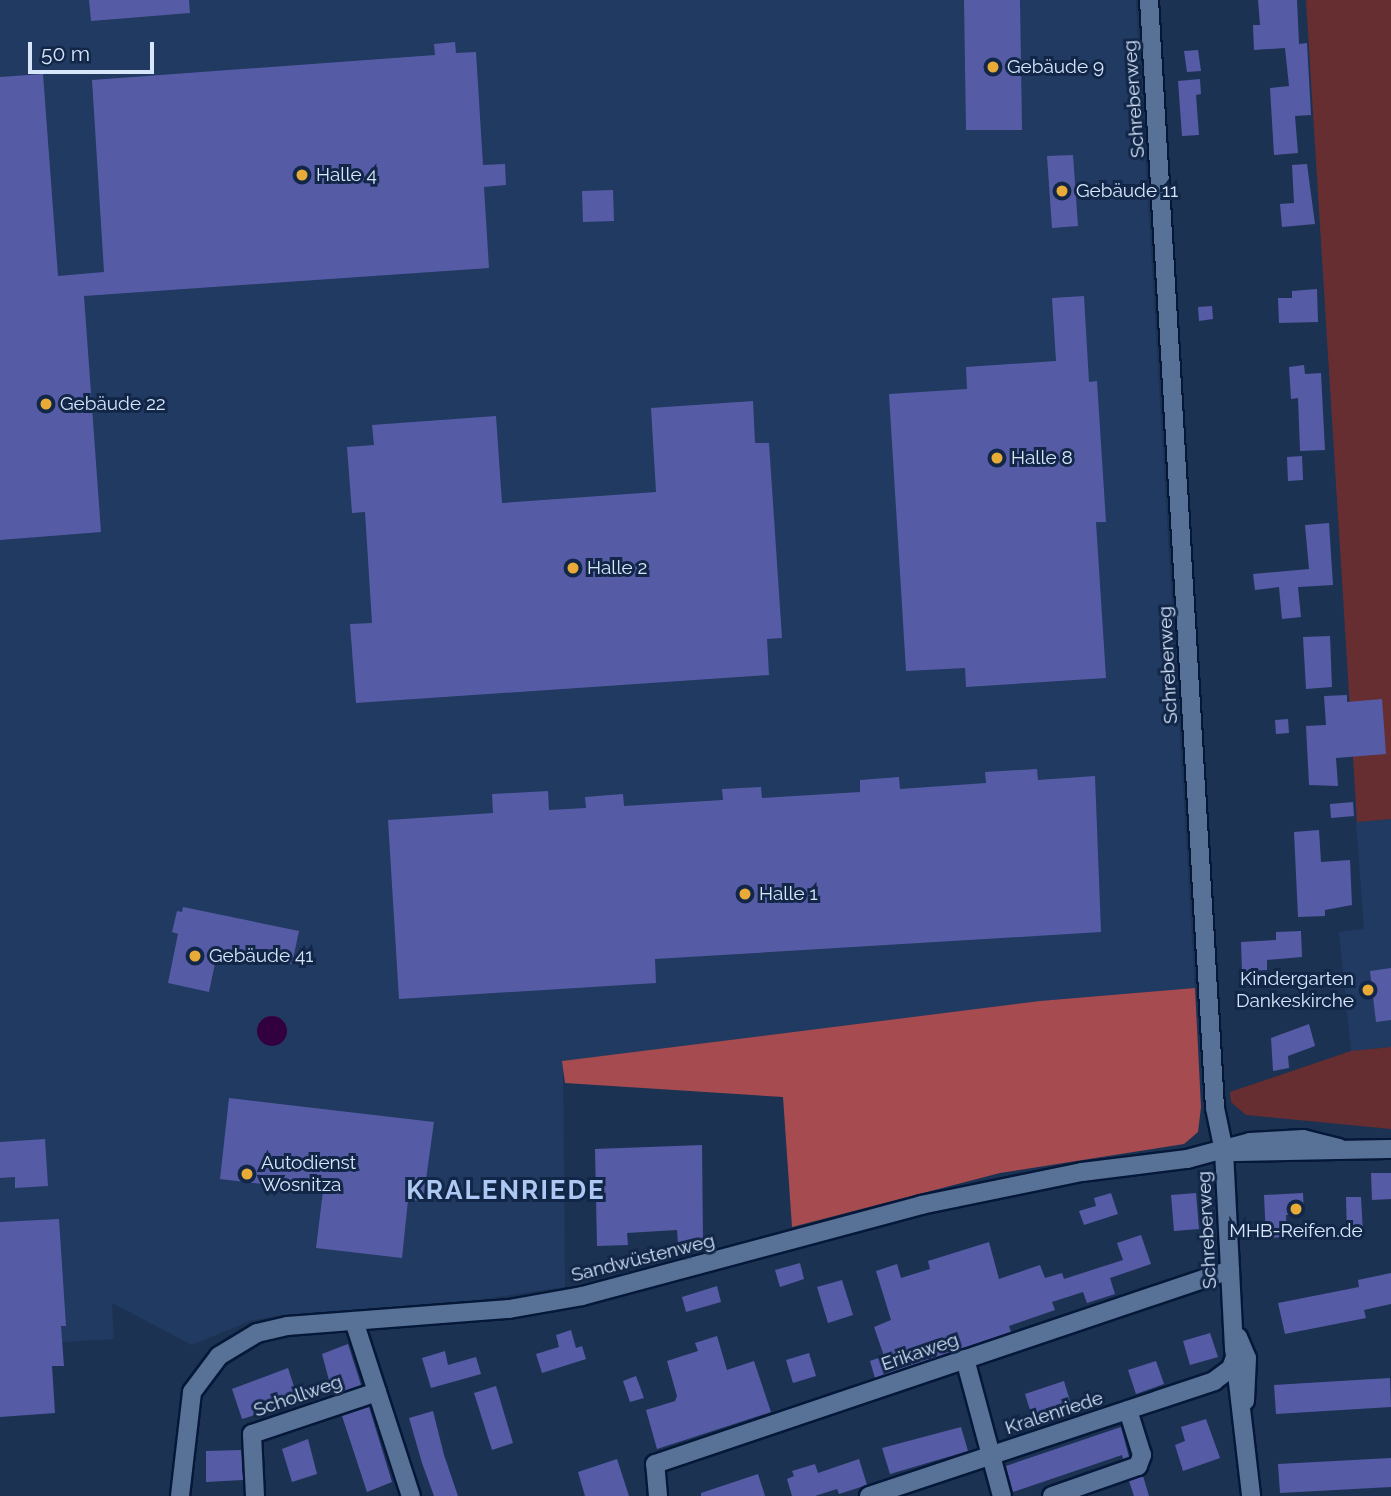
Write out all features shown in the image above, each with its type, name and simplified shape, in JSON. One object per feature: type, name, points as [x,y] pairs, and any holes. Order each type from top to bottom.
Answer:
[{"type":"street","name":"Schreberweg","points":[[1149,0],[1215,1108],[1224,1150],[1235,1357],[1251,1496]]},
{"type":"street","name":"Sandwüstenweg","points":[[180,1496],[188,1410],[199,1378],[209,1366],[257,1333],[354,1321],[498,1310],[582,1297],[921,1205],[1082,1171],[1224,1150],[1284,1154],[1339,1147],[1391,1149]]},
{"type":"street","name":"Erikaweg","points":[[658,1496],[655,1464],[1230,1270]]},
{"type":"street","points":[[354,1321],[411,1496]]},
{"type":"street","name":"Schreberweg","points":[[1233,1328],[1247,1358],[1243,1415]]},
{"type":"street","name":"Kralenriede","points":[[869,1496],[1214,1381],[1231,1368],[1235,1357]]},
{"type":"street","points":[[965,1359],[993,1455]]},
{"type":"street","name":"Schollweg","points":[[255,1496],[252,1434],[377,1392]]},
{"type":"street","name":"Kralenriede","points":[[1052,1496],[1138,1466],[1142,1455],[1128,1410]]},
{"type":"street","name":"Kralenriede","points":[[993,1455],[1002,1496]]},
{"type":"shaded area","points":[[0,0],[1136,0],[1195,988],[1040,1001],[563,1061],[565,1287],[465,1302],[285,1315],[252,1320],[192,1345],[112,1303],[114,1339],[0,1346]]},
{"type":"shaded area","points":[[1306,0],[1391,0],[1391,819],[1357,822]]},
{"type":"shaded area","name":"Kindergarten Dankeskirche","points":[[1391,819],[1391,1047],[1351,1051],[1339,932],[1364,929],[1356,822]]},
{"type":"shaded area","points":[[1195,988],[1201,1107],[1198,1132],[1184,1144],[1000,1173],[792,1227],[783,1097],[565,1083],[562,1061],[1040,1001]]},
{"type":"shaded area","points":[[272,1016],[282,1021],[287,1031],[282,1041],[272,1046],[262,1041],[257,1031],[262,1021]]},
{"type":"shaded area","points":[[1391,1047],[1391,1129],[1246,1115],[1231,1102],[1230,1092],[1351,1051]]},
{"type":"building","points":[[89,0],[189,0],[190,13],[91,21]]},
{"type":"building","name":"Gebäude 9","points":[[964,0],[1020,0],[1022,130],[966,130]]},
{"type":"building","points":[[1258,0],[1297,0],[1299,44],[1307,43],[1311,115],[1295,116],[1298,153],[1274,155],[1270,88],[1289,86],[1285,48],[1254,50],[1253,25],[1260,25]]},
{"type":"building","name":"Halle 4","points":[[455,42],[456,53],[476,52],[483,165],[505,164],[506,185],[484,187],[489,268],[84,296],[101,532],[0,540],[0,77],[43,74],[58,276],[104,272],[92,80],[435,55],[434,44]]},
{"type":"building","points":[[1198,50],[1201,71],[1187,72],[1184,51]]},
{"type":"building","points":[[1200,79],[1201,94],[1196,95],[1199,135],[1182,136],[1178,81]]},
{"type":"building","name":"Gebäude 11","points":[[1073,155],[1078,226],[1052,228],[1047,156]]},
{"type":"building","points":[[1307,164],[1315,224],[1282,227],[1280,204],[1294,203],[1292,165]]},
{"type":"building","points":[[613,190],[614,221],[583,222],[582,191]]},
{"type":"building","points":[[1317,289],[1318,322],[1279,323],[1278,298],[1292,298],[1292,291]]},
{"type":"building","name":"Halle 8","points":[[1084,296],[1089,382],[1097,381],[1106,522],[1096,522],[1106,678],[966,687],[965,668],[906,671],[889,394],[967,389],[966,367],[1056,361],[1052,298]]},
{"type":"building","points":[[1212,306],[1213,319],[1199,321],[1198,307]]},
{"type":"building","points":[[1304,365],[1305,374],[1321,373],[1325,450],[1300,451],[1298,398],[1291,399],[1289,367]]},
{"type":"building","name":"Halle 2","points":[[753,401],[755,443],[769,443],[782,638],[767,639],[769,675],[356,703],[350,624],[372,623],[365,512],[352,513],[347,447],[374,445],[372,425],[496,416],[502,503],[656,492],[651,408]]},
{"type":"building","points":[[1302,456],[1303,480],[1288,481],[1287,457]]},
{"type":"building","points":[[1329,523],[1333,585],[1298,587],[1301,617],[1282,619],[1279,587],[1255,590],[1253,574],[1309,569],[1305,525]]},
{"type":"building","points":[[1330,636],[1332,687],[1306,689],[1303,637]]},
{"type":"building","points":[[1347,695],[1347,702],[1382,699],[1386,754],[1336,758],[1338,786],[1309,785],[1306,726],[1326,725],[1324,696]]},
{"type":"building","points":[[1288,719],[1289,733],[1276,734],[1275,720]]},
{"type":"building","name":"Halle 1","points":[[1037,769],[1038,780],[1095,776],[1101,932],[655,959],[656,983],[399,999],[388,820],[493,813],[492,794],[548,791],[549,810],[586,808],[585,797],[623,794],[624,806],[723,800],[722,789],[761,787],[762,798],[860,792],[860,780],[899,777],[900,789],[986,783],[985,772]]},
{"type":"building","points":[[1353,802],[1354,816],[1331,818],[1330,804]]},
{"type":"building","points":[[1319,830],[1321,862],[1350,860],[1352,905],[1325,910],[1325,916],[1298,917],[1294,832]]},
{"type":"building","name":"Gebäude 41","points":[[183,907],[299,931],[292,964],[218,949],[209,992],[168,983],[178,934],[172,932],[177,911],[182,912]]},
{"type":"building","points":[[1301,931],[1302,957],[1267,960],[1267,970],[1242,971],[1241,942],[1276,940],[1276,932]]},
{"type":"building","points":[[1391,968],[1391,1020],[1376,1022],[1370,971]]},
{"type":"building","points":[[1309,1024],[1315,1046],[1288,1056],[1289,1068],[1273,1071],[1271,1038]]},
{"type":"building","points":[[229,1098],[434,1122],[423,1201],[408,1200],[402,1258],[316,1248],[323,1191],[220,1179]]},
{"type":"building","points":[[45,1139],[48,1186],[15,1188],[15,1177],[0,1178],[0,1142]]},
{"type":"building","points":[[702,1145],[703,1242],[678,1243],[677,1230],[627,1233],[628,1245],[597,1246],[595,1149]]},
{"type":"building","points":[[1371,1173],[1391,1173],[1391,1199],[1372,1200]]},
{"type":"building","points":[[1111,1193],[1118,1214],[1084,1225],[1079,1211],[1096,1206],[1094,1198]]},
{"type":"building","points":[[1196,1193],[1199,1229],[1174,1231],[1171,1195]]},
{"type":"building","points":[[1303,1193],[1304,1214],[1286,1215],[1287,1237],[1266,1238],[1264,1195]]},
{"type":"building","points":[[1346,1197],[1361,1197],[1363,1233],[1347,1234]]},
{"type":"building","points":[[59,1219],[66,1326],[61,1326],[64,1366],[52,1366],[55,1413],[0,1417],[0,1222]]},
{"type":"building","points":[[1141,1235],[1151,1264],[1110,1278],[1115,1294],[1087,1303],[1083,1292],[1052,1302],[1055,1310],[1009,1326],[1011,1332],[875,1378],[870,1361],[884,1356],[874,1327],[891,1320],[876,1271],[897,1264],[901,1278],[930,1269],[928,1261],[989,1242],[999,1279],[1040,1265],[1045,1278],[1062,1273],[1064,1279],[1123,1260],[1117,1243]]},
{"type":"building","points":[[800,1263],[804,1279],[780,1287],[775,1270]]},
{"type":"building","points":[[1391,1273],[1391,1304],[1364,1310],[1366,1318],[1285,1334],[1278,1303],[1359,1287],[1358,1280]]},
{"type":"building","points":[[842,1280],[853,1315],[828,1323],[817,1287]]},
{"type":"building","points":[[717,1286],[721,1302],[686,1312],[682,1297]]},
{"type":"building","points":[[571,1330],[576,1348],[582,1346],[586,1359],[542,1373],[536,1354],[559,1347],[556,1335]]},
{"type":"building","points":[[1210,1333],[1218,1357],[1190,1365],[1183,1341]]},
{"type":"building","points":[[717,1336],[727,1370],[754,1361],[771,1412],[657,1449],[646,1410],[675,1401],[677,1396],[667,1361],[698,1351],[695,1343]]},
{"type":"building","points":[[348,1344],[361,1385],[333,1395],[322,1354]]},
{"type":"building","points":[[445,1351],[448,1365],[476,1357],[481,1374],[431,1388],[422,1358]]},
{"type":"building","points":[[809,1353],[816,1376],[793,1383],[786,1360]]},
{"type":"building","points":[[1156,1361],[1164,1384],[1136,1394],[1128,1370]]},
{"type":"building","points":[[288,1368],[299,1402],[242,1419],[232,1389]]},
{"type":"building","points":[[636,1376],[644,1398],[630,1402],[623,1381]]},
{"type":"building","points":[[1390,1378],[1391,1407],[1276,1414],[1274,1385]]},
{"type":"building","points":[[1064,1381],[1074,1414],[1035,1426],[1025,1394]]},
{"type":"building","points":[[496,1386],[513,1443],[492,1450],[474,1393]]},
{"type":"building","points":[[369,1407],[392,1482],[367,1492],[342,1416]]},
{"type":"building","points":[[433,1411],[458,1496],[434,1496],[422,1463],[409,1418]]},
{"type":"building","points":[[1206,1419],[1220,1458],[1183,1471],[1175,1445],[1185,1441],[1181,1427]]},
{"type":"building","points":[[961,1427],[968,1451],[890,1474],[882,1448]]},
{"type":"building","points":[[1121,1427],[1129,1457],[1123,1459],[1122,1455],[1013,1492],[1006,1466]]},
{"type":"building","points":[[308,1439],[317,1474],[292,1482],[282,1449]]},
{"type":"building","points":[[241,1450],[243,1480],[206,1482],[206,1451]]},
{"type":"building","points":[[1391,1458],[1391,1487],[1280,1493],[1278,1464]]},
{"type":"building","points":[[617,1459],[629,1496],[585,1496],[578,1472]]},
{"type":"building","points":[[859,1459],[867,1485],[839,1494],[837,1489],[815,1496],[792,1496],[787,1479],[794,1476],[792,1471],[815,1464],[818,1473]]},
{"type":"building","points":[[758,1474],[765,1496],[701,1496],[701,1493]]},
{"type":"building","points":[[1143,1476],[1149,1496],[1134,1496],[1129,1481]]},
{"type":"place","name":"Gebäude 9","points":[[993,67]]},
{"type":"place","name":"Halle 4","points":[[302,175]]},
{"type":"place","name":"Gebäude 11","points":[[1062,191]]},
{"type":"place","name":"Gebäude 22","points":[[46,404]]},
{"type":"place","name":"Halle 8","points":[[997,458]]},
{"type":"place","name":"Halle 2","points":[[573,568]]},
{"type":"place","name":"Halle 1","points":[[745,894]]},
{"type":"place","name":"Gebäude 41","points":[[195,956]]},
{"type":"place","name":"Kindergarten Dankeskirche","points":[[1368,990]]},
{"type":"place","name":"Autodienst Wosnitza","points":[[247,1174]]},
{"type":"place","name":"MHB-Reifen.de","points":[[1296,1209]]},
{"type":"district","name":"KRALENRIEDE","points":[[506,1191]]}]
